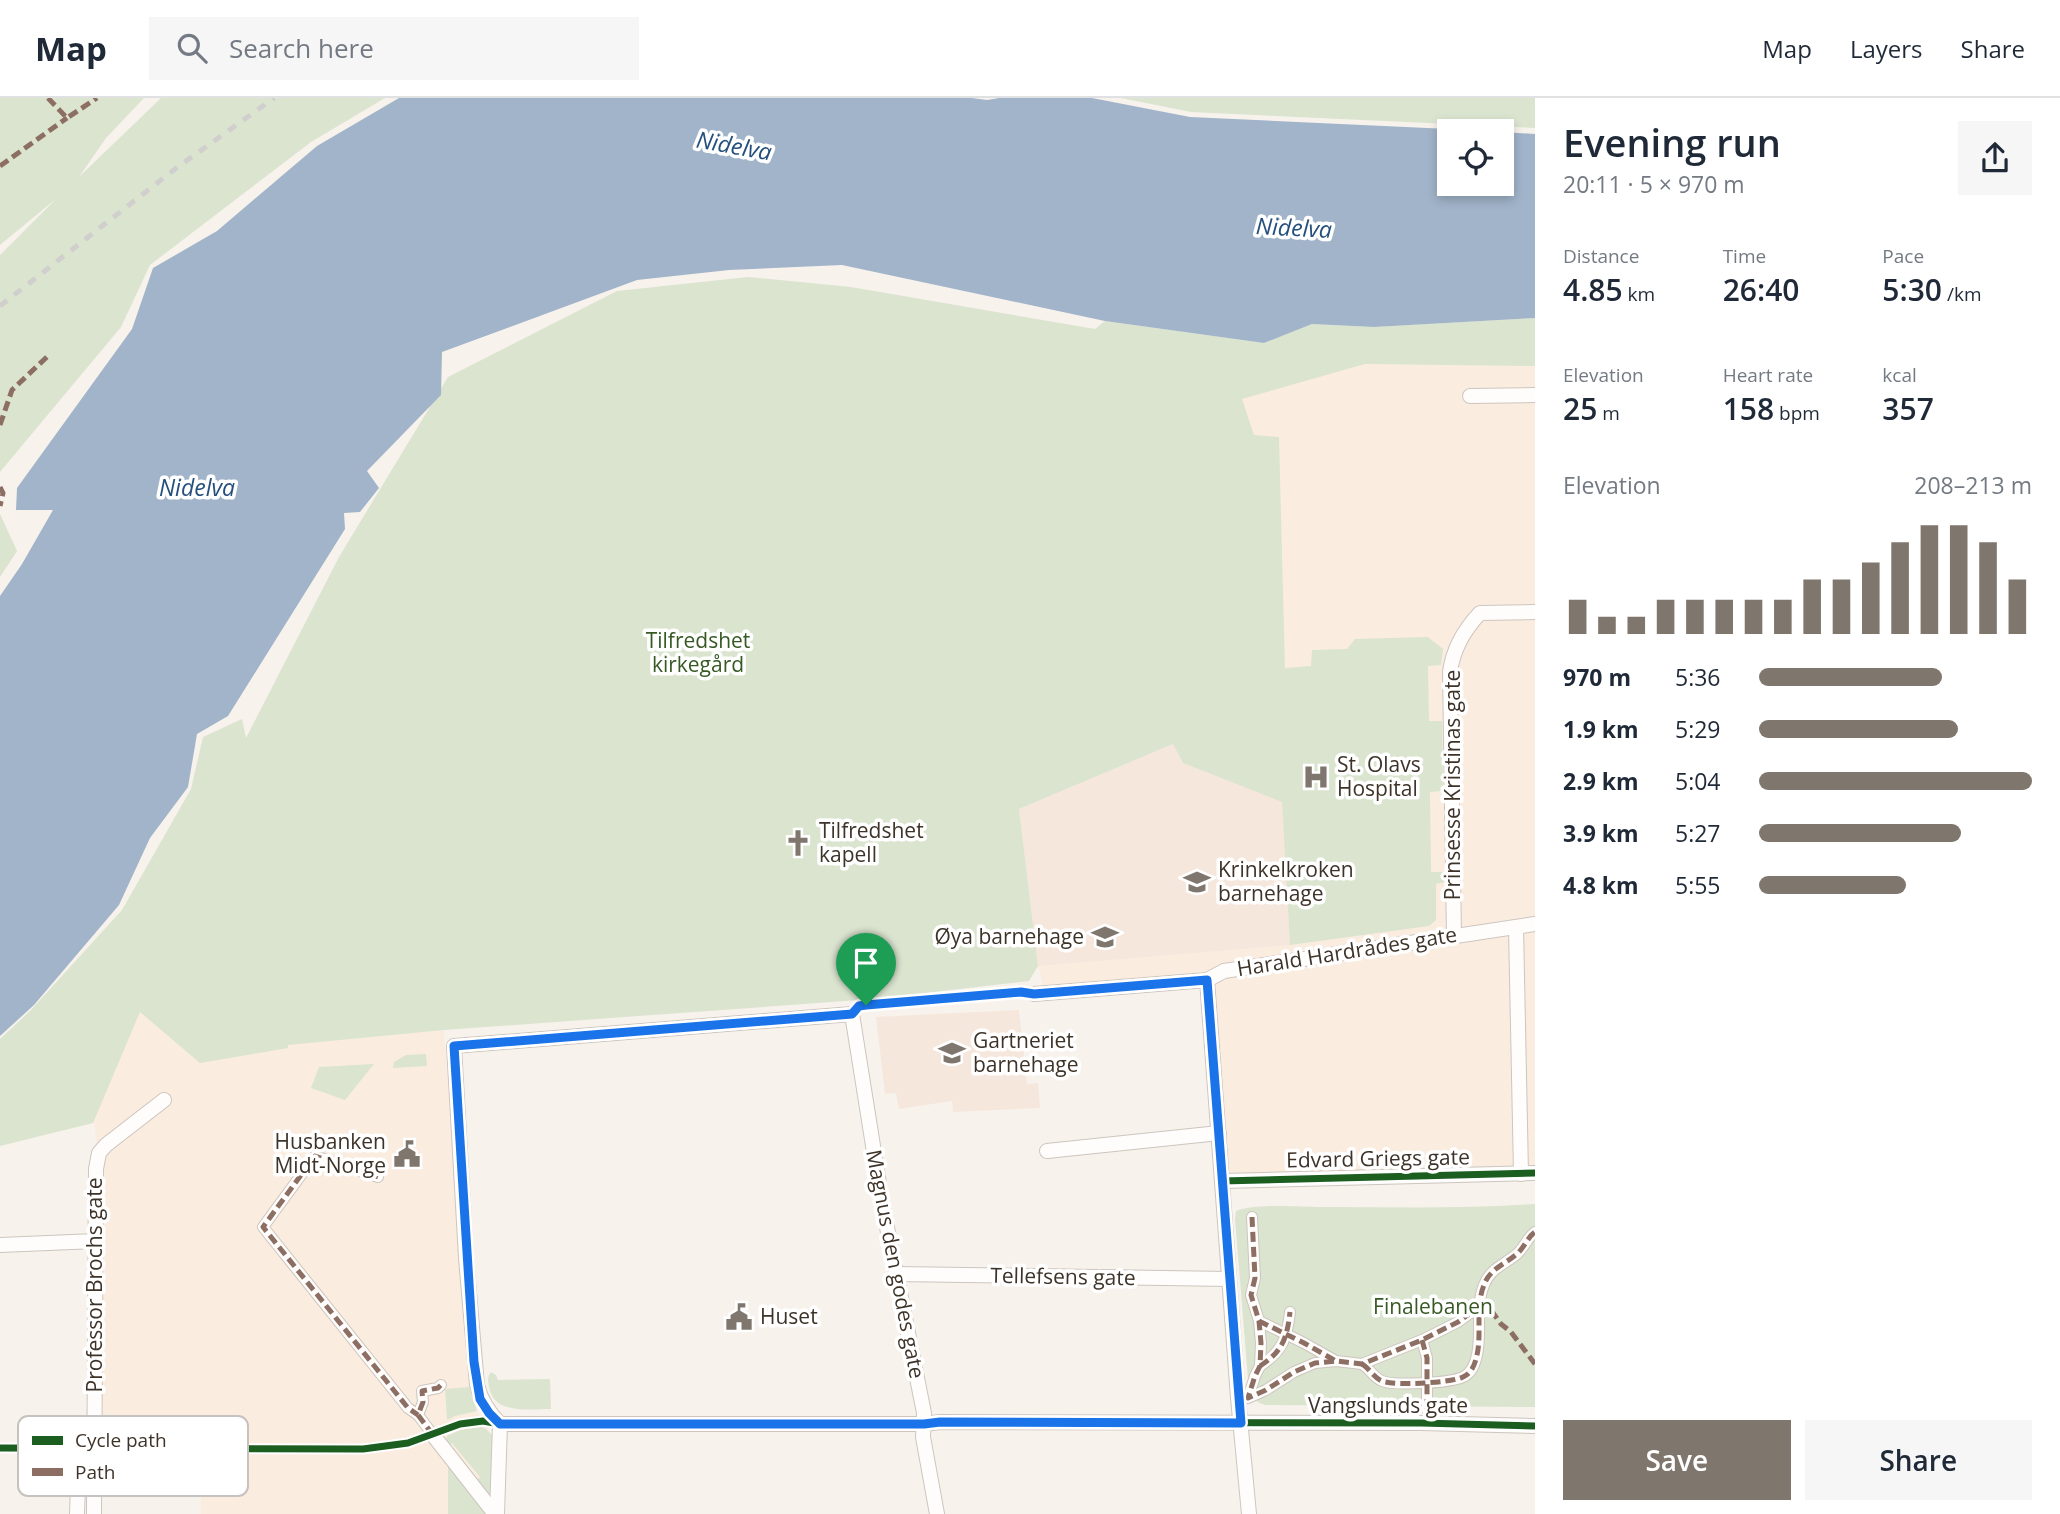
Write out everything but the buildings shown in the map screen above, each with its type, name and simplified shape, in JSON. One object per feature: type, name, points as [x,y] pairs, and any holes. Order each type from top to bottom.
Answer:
[{"type":"street","points":[[1470,396],[1535,395]]},
{"type":"street","name":"Prinsesse Kristinas gate","points":[[1454,936],[1450,672],[1452,656],[1469,625],[1480,613],[1535,612]]},
{"type":"street","name":"Harald Hardrådes gate","points":[[1034,994],[1207,980],[1223,971],[1535,924]]},
{"type":"street","points":[[1516,927],[1528,1174]]},
{"type":"street","points":[[1207,980],[1249,1514]]},
{"type":"street","name":"Magnus den godes gate","points":[[500,1424],[480,1399],[476,1373],[466,1258],[454,1046],[852,1014],[869,1123],[924,1413],[923,1437],[937,1514]]},
{"type":"street","name":"Professor Brochs gate","points":[[94,1416],[96,1169],[99,1153],[106,1144],[164,1100]]},
{"type":"street","points":[[1047,1151],[1219,1133]]},
{"type":"street","points":[[378,1177],[315,1156],[263,1227],[496,1514]]},
{"type":"street","name":"Edvard Griegs gate","points":[[1222,1181],[1528,1174]]},
{"type":"street","points":[[1252,1217],[1255,1278],[1251,1295],[1259,1321],[1260,1366],[1248,1398],[1315,1363],[1336,1361],[1362,1364],[1382,1381],[1427,1383],[1463,1377],[1472,1370],[1477,1355],[1481,1296],[1485,1282],[1495,1268],[1521,1251],[1535,1232]]},
{"type":"street","points":[[0,1245],[96,1241]]},
{"type":"street","name":"Tellefsens gate","points":[[897,1274],[1229,1279]]},
{"type":"street","points":[[1362,1364],[1423,1340],[1474,1311],[1480,1311]]},
{"type":"street","points":[[1260,1366],[1274,1357],[1288,1334],[1290,1312]]},
{"type":"street","points":[[1259,1321],[1336,1361]]},
{"type":"street","points":[[1423,1340],[1427,1358],[1427,1409]]},
{"type":"street","points":[[418,1415],[423,1402],[422,1391],[441,1385]]},
{"type":"street","name":"Vangslunds gate","points":[[500,1424],[940,1422],[1421,1423],[1535,1426]]},
{"type":"street","points":[[496,1514],[500,1424]]},
{"type":"street","name":"Professor Brochs gate","points":[[77,1514],[78,1496]]},
{"type":"street","name":"Professor Brochs gate","points":[[94,1496],[94,1514]]},
{"type":"shaded area","name":"St. Olavs Hospital","points":[[1365,364],[1535,366],[1535,1173],[1222,1181],[1207,981],[1045,993],[1038,966],[1173,744],[1285,668],[1279,438],[1254,435],[1241,398]]},
{"type":"shaded area","points":[[1173,744],[1183,763],[1282,802],[1290,945],[1038,966],[1019,809]]},
{"type":"shaded area","points":[[152,990],[196,1053],[444,1030],[469,1387],[477,1411],[492,1435],[489,1514],[201,1514],[201,1496],[248,1496],[248,1416],[103,1416],[102,1196],[89,1076]]},
{"type":"shaded area","name":"Gartneriet barnehage","points":[[1019,1010],[1027,1084],[1038,1083],[1040,1108],[953,1112],[952,1101],[899,1109],[896,1093],[885,1094],[876,1017]]},
{"type":"green space","points":[[0,98],[144,98],[106,138],[79,177],[161,98],[385,98],[311,142],[150,265],[121,327],[0,472],[0,255],[57,198],[0,245]]},
{"type":"green space","points":[[1121,98],[1535,98],[1535,128],[1514,127],[1514,119],[1437,119],[1437,123],[1191,112]]},
{"type":"green space","name":"Tilfredshet kirkegård","points":[[748,277],[851,287],[1095,329],[1105,321],[1264,343],[1312,324],[1374,327],[1535,318],[1535,366],[1365,364],[1242,399],[1254,435],[1279,437],[1285,668],[1311,666],[1312,650],[1347,649],[1355,639],[1428,637],[1443,649],[1441,665],[1428,666],[1429,721],[1442,721],[1443,791],[1430,792],[1431,872],[1444,872],[1445,882],[1436,884],[1436,920],[1429,926],[1290,945],[1282,802],[1183,763],[1173,744],[1019,809],[1038,966],[1029,981],[873,999],[444,1030],[288,1045],[288,1048],[200,1063],[140,1012],[93,1123],[0,1146],[0,1039],[30,1011],[122,910],[191,789],[203,737],[242,719],[246,738],[339,557],[448,377],[617,291]]},
{"type":"green space","points":[[0,514],[17,551],[0,577]]},
{"type":"green space","points":[[426,1054],[427,1066],[393,1068],[394,1062],[406,1055]]},
{"type":"green space","points":[[374,1064],[345,1100],[311,1088],[319,1067]]},
{"type":"green space","name":"Finalebanen","points":[[1535,1204],[1535,1407],[1265,1405],[1252,1396],[1249,1391],[1236,1211],[1266,1206],[1482,1207]]},
{"type":"green space","points":[[491,1372],[498,1380],[550,1379],[551,1409],[514,1408],[498,1402],[489,1387]]},
{"type":"green space","points":[[469,1387],[477,1411],[447,1420],[445,1389]]},
{"type":"green space","points":[[481,1427],[492,1435],[490,1500],[475,1482],[480,1477],[452,1443],[447,1446],[447,1436],[460,1430]]},
{"type":"green space","points":[[448,1464],[488,1514],[448,1514]]},
{"type":"water","name":"Nidelva","points":[[399,98],[1092,98],[1190,117],[1437,128],[1437,196],[1514,196],[1514,133],[1535,134],[1535,318],[1374,327],[1312,324],[1264,343],[1105,321],[842,265],[729,270],[637,280],[442,352],[441,395],[367,471],[379,488],[360,512],[344,513],[345,529],[228,716],[197,734],[188,787],[150,838],[119,905],[34,1005],[0,1036],[0,596],[53,510],[16,510],[17,488],[132,329],[153,268],[217,231],[317,146]]},
{"type":"railway","points":[[0,306],[175,169],[274,98]]},
{"type":"marked path","points":[[48,98],[67,118],[97,98]]},
{"type":"marked path","points":[[0,166],[67,118]]},
{"type":"marked path","points":[[0,425],[12,390],[50,354]]},
{"type":"marked path","points":[[0,487],[3,493],[0,506]]},
{"type":"marked path","points":[[378,1177],[315,1156],[263,1227],[408,1408],[418,1415]]},
{"type":"marked path","points":[[1252,1217],[1255,1278],[1251,1295],[1259,1321],[1261,1343],[1260,1366],[1248,1398],[1315,1363],[1336,1361],[1362,1364],[1422,1340],[1458,1322],[1473,1311],[1491,1310],[1535,1364]]},
{"type":"marked path","points":[[1362,1364],[1379,1380],[1389,1383],[1435,1382],[1456,1379],[1469,1373],[1477,1355],[1481,1293],[1487,1279],[1494,1270],[1518,1253],[1535,1232]]},
{"type":"marked path","points":[[1260,1366],[1279,1349],[1290,1312]]},
{"type":"marked path","points":[[1259,1321],[1336,1361]]},
{"type":"marked path","points":[[1422,1340],[1427,1358],[1427,1410]]},
{"type":"marked path","points":[[433,1435],[418,1415],[423,1402],[422,1391],[441,1385]]},
{"type":"cycle path","points":[[852,1014],[859,1005],[1021,992],[1034,994]]},
{"type":"cycle path","points":[[1241,1423],[1222,1181],[1535,1173]]},
{"type":"cycle path","points":[[248,1449],[363,1449],[408,1443],[460,1424],[483,1421],[500,1424],[940,1422],[1421,1423],[1535,1426]]},
{"type":"cycle path","points":[[0,1448],[18,1448]]},
{"type":"place","name":"St. Olavs Hospital","points":[[1316,777]]},
{"type":"place","name":"Tilfredshet kapell","points":[[798,843]]},
{"type":"place","name":"Krinkelkroken barnehage","points":[[1197,882]]},
{"type":"place","name":"Øya barnehage","points":[[1105,937]]},
{"type":"place","name":"Gartneriet barnehage","points":[[952,1053]]},
{"type":"place","name":"Husbanken Midt-Norge","points":[[407,1154]]},
{"type":"place","name":"Huset","points":[[739,1317]]},
{"type":"route","points":[[1207,980],[1241,1423],[500,1424],[489,1413],[480,1399],[474,1362],[454,1046],[852,1014],[859,1006],[866,1005],[1207,980]]}]
